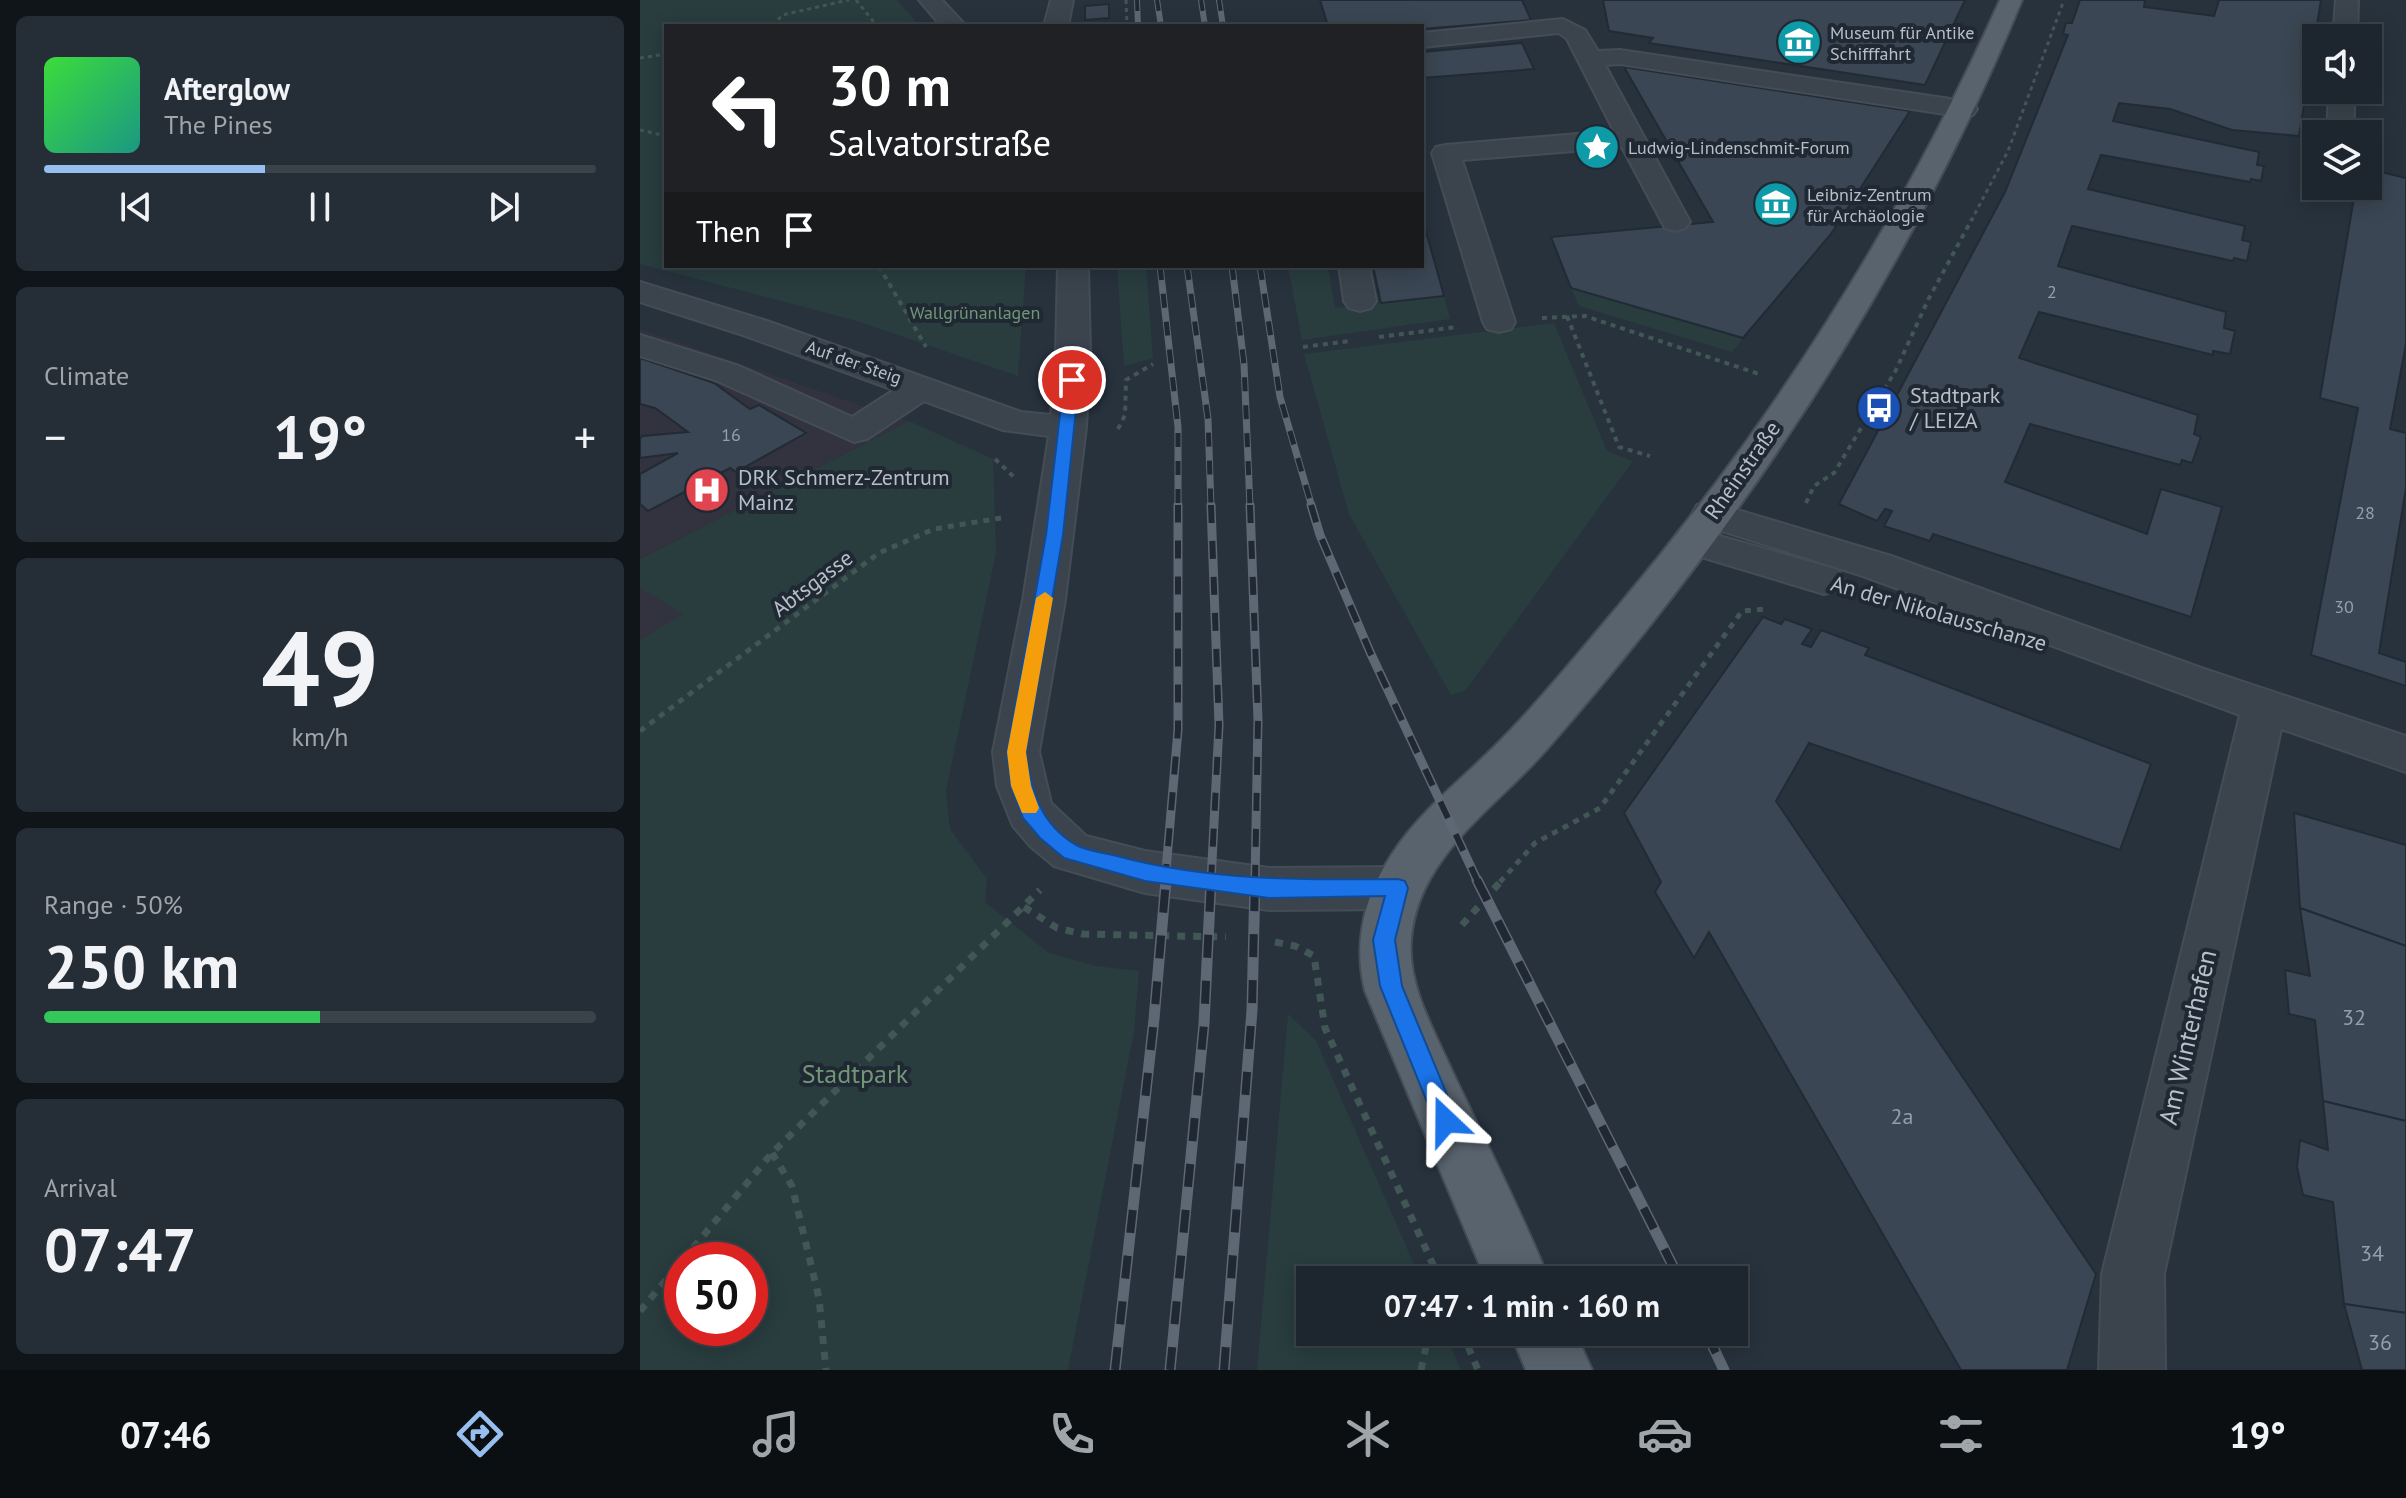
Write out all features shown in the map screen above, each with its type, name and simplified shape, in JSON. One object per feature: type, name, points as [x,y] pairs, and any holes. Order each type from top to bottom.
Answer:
[{"type":"main road","name":"Rheinstraße","points":[[1512,1266],[1457,1148],[1391,986],[1384,940],[1398,888],[1412,860],[1429,838],[1532,736],[1702,528],[1800,389],[1868,286],[1964,109],[2011,0]]},
{"type":"main road","points":[[1548,1346],[1559,1370]]},
{"type":"street","points":[[930,0],[952,24]]},
{"type":"street","points":[[1056,24],[1062,0]]},
{"type":"street","points":[[2346,24],[2347,0]]},
{"type":"street","points":[[1424,40],[1560,13],[1577,35],[1675,222]]},
{"type":"street","points":[[1590,59],[1620,57],[1964,109]]},
{"type":"street","points":[[1499,322],[1446,153],[1631,138]]},
{"type":"street","points":[[1073,268],[1074,341],[1090,432],[1046,587],[1016,752],[1021,786],[1030,812],[1047,832],[1071,852],[1145,872],[1269,889],[1398,888]]},
{"type":"street","points":[[1354,268],[1360,301]]},
{"type":"street","name":"Auf der Steig","points":[[640,292],[923,386],[1016,422],[1090,432]]},
{"type":"street","points":[[640,345],[727,373],[854,431],[923,386]]},
{"type":"street","name":"An der Nikolausschanze","points":[[1702,528],[1892,604],[2188,680],[2406,754]]},
{"type":"street","name":"Am Winterhafen","points":[[2132,1370],[2133,1274],[2264,706]]},
{"type":"path","points":[[775,24],[782,15],[849,0]]},
{"type":"path","points":[[856,0],[875,24]]},
{"type":"path","points":[[1126,0],[1127,24]]},
{"type":"path","points":[[1812,512],[1806,502],[1814,486],[1834,473],[1896,370],[1928,300],[2008,151],[2064,0]]},
{"type":"path","points":[[640,58],[664,54]]},
{"type":"path","points":[[640,130],[664,136]]},
{"type":"path","points":[[880,268],[929,351]]},
{"type":"path","points":[[1567,316],[1619,447],[1650,456]]},
{"type":"path","points":[[1378,338],[1499,322],[1585,316],[1800,389]]},
{"type":"path","points":[[1303,347],[1363,339]]},
{"type":"path","points":[[1090,432],[1125,415],[1126,380],[1153,364]]},
{"type":"path","name":"Abtsgasse","points":[[640,731],[879,553],[934,529],[1015,516]]},
{"type":"path","points":[[1462,925],[1535,843],[1600,808],[1742,611],[1772,609]]},
{"type":"path","points":[[697,1242],[772,1153],[1037,892]]},
{"type":"path","points":[[1024,907],[1057,928],[1083,934],[1242,937]]},
{"type":"path","points":[[1268,941],[1295,946],[1314,956],[1325,1028],[1433,1266]]},
{"type":"path","points":[[772,1153],[792,1186],[819,1298],[826,1370]]},
{"type":"path","points":[[640,1311],[664,1282]]},
{"type":"path","points":[[1421,1370],[1426,1346]]},
{"type":"path","points":[[1468,1346],[1478,1370]]},
{"type":"shaded area","name":"DRK Schmerz-Zentrum Mainz","points":[[640,329],[877,411],[909,421],[640,559]]},
{"type":"shaded area","points":[[640,588],[684,614],[640,640]]},
{"type":"green space","name":"Wallgrünanlagen","points":[[640,0],[897,0],[918,24],[664,24],[664,268],[1026,268],[1018,376],[857,321],[640,264]]},
{"type":"green space","points":[[1117,268],[1146,268],[1153,358],[1124,366]]},
{"type":"green space","points":[[1288,268],[1328,268],[1335,308],[1444,296],[1450,319],[1302,340]]},
{"type":"green space","points":[[1571,288],[1743,338],[1732,352],[1579,306]]},
{"type":"green space","points":[[1554,323],[1607,451],[1633,461],[1465,691],[1451,695],[1349,514],[1304,354]]},
{"type":"green space","name":"Stadtpark","points":[[909,421],[993,459],[996,552],[946,791],[950,829],[987,879],[985,902],[1049,953],[1096,966],[1139,971],[1134,1031],[1068,1370],[640,1370],[640,640],[683,614],[640,588],[640,559]]},
{"type":"green space","points":[[1288,1014],[1316,1041],[1415,1266],[1296,1266],[1296,1346],[1450,1346],[1461,1370],[1257,1370]]},
{"type":"building","points":[[1320,0],[1522,0],[1531,20],[1424,29],[1424,24],[1327,24]]},
{"type":"building","name":"Museum für Antike Schifffahrt","points":[[1603,0],[1965,0],[1925,85],[1649,43],[1653,38],[1609,31]]},
{"type":"building","points":[[2080,0],[2145,0],[2144,7],[2214,16],[2219,0],[2321,0],[2317,24],[2302,24],[2304,104],[2299,136],[2232,130],[2170,109],[2119,103],[2113,121],[2259,152],[2257,165],[2264,166],[2261,181],[2251,179],[2250,182],[2101,155],[2088,189],[2245,226],[2242,240],[2251,242],[2247,261],[2234,258],[2233,261],[2072,226],[2058,266],[2226,312],[2224,328],[2235,331],[2230,354],[2213,351],[2213,355],[2039,312],[2019,358],[2198,415],[2194,434],[2201,437],[2192,463],[2182,460],[2180,465],[2030,424],[2005,482],[2147,534],[2161,489],[2222,507],[2191,617],[1933,534],[1930,541],[1884,526],[1892,511],[1889,510],[1885,509],[1877,521],[1839,504],[2005,192],[2068,35],[2063,34],[2066,23],[2072,23]]},
{"type":"building","points":[[1109,4],[1109,18],[1085,20],[1085,6]]},
{"type":"building","points":[[1522,43],[1534,69],[1424,78],[1424,52]]},
{"type":"building","name":"Leibniz-Zentrum für Archäologie","points":[[1624,67],[1910,111],[1831,234],[1743,338],[1571,288],[1551,237],[1713,222]]},
{"type":"building","points":[[2382,172],[2406,178],[2406,344],[2390,429],[2406,433],[2406,488],[2379,653],[2406,662],[2406,686],[2311,655],[2358,408],[2320,398],[2354,200],[2382,200]]},
{"type":"building","points":[[1424,224],[1444,296],[1381,303],[1373,268],[1424,268]]},
{"type":"building","points":[[640,358],[714,383],[750,409],[759,405],[806,433],[736,472],[730,468],[648,511],[640,504],[640,474],[678,453],[640,458],[640,439],[642,436],[688,432],[655,408],[640,404]]},
{"type":"building","points":[[1763,617],[1781,624],[1785,619],[1812,629],[1802,644],[1811,647],[1821,630],[1869,648],[1865,655],[2151,764],[2120,850],[1809,743],[1776,801],[2096,1274],[2067,1370],[1961,1370],[1709,932],[1694,958],[1655,892],[1661,882],[1624,813]]},
{"type":"building","points":[[2294,813],[2406,845],[2406,946],[2300,908]]},
{"type":"building","points":[[2300,908],[2406,946],[2406,1121],[2323,1101],[2315,1020],[2289,1014],[2285,970],[2310,976]]},
{"type":"building","points":[[2323,1101],[2406,1121],[2406,1313],[2344,1304],[2333,1202],[2303,1195],[2297,1167],[2300,1140],[2328,1150]]},
{"type":"building","points":[[2344,1304],[2406,1313],[2406,1370],[2362,1370]]},
{"type":"railway","points":[[1137,0],[1138,24]]},
{"type":"railway","points":[[1157,0],[1161,24]]},
{"type":"railway","points":[[1201,0],[1205,24]]},
{"type":"railway","points":[[1219,0],[1223,24]]},
{"type":"railway","points":[[1160,268],[1178,427],[1178,730],[1165,882]]},
{"type":"railway","points":[[1187,268],[1208,419],[1211,507]]},
{"type":"railway","points":[[1232,268],[1244,364],[1250,507]]},
{"type":"railway","points":[[1260,268],[1280,397],[1312,507]]},
{"type":"railway","points":[[1211,505],[1219,725],[1211,882]]},
{"type":"railway","points":[[1250,505],[1258,720],[1255,882]]},
{"type":"railway","points":[[1311,505],[1320,535],[1370,652],[1478,882]]},
{"type":"railway","points":[[1115,1370],[1154,1019],[1166,880]]},
{"type":"railway","points":[[1170,1370],[1204,1024],[1211,880]]},
{"type":"railway","points":[[1224,1370],[1252,1010],[1255,880]]},
{"type":"railway","points":[[1478,882],[1673,1266]]},
{"type":"railway","points":[[1713,1346],[1724,1370]]},
{"type":"slow traffic","points":[[1029,808],[1021,786],[1016,752],[1045,598]]},
{"type":"place","name":"Museum für Antike Schifffahrt","points":[[1799,42]]},
{"type":"place","name":"Ludwig-Lindenschmit-Forum","points":[[1597,147]]},
{"type":"place","name":"Leibniz-Zentrum für Archäologie","points":[[1776,204]]},
{"type":"place","name":"Stadtpark / LEIZA","points":[[1879,408]]},
{"type":"place","name":"DRK Schmerz-Zentrum Mainz","points":[[707,490]]},
{"type":"route","points":[[1072,380],[1055,535],[1030,690],[1016,752],[1021,786],[1030,812],[1047,832],[1071,852],[1145,872],[1269,889],[1398,888],[1384,940],[1391,986],[1446,1121]]}]
